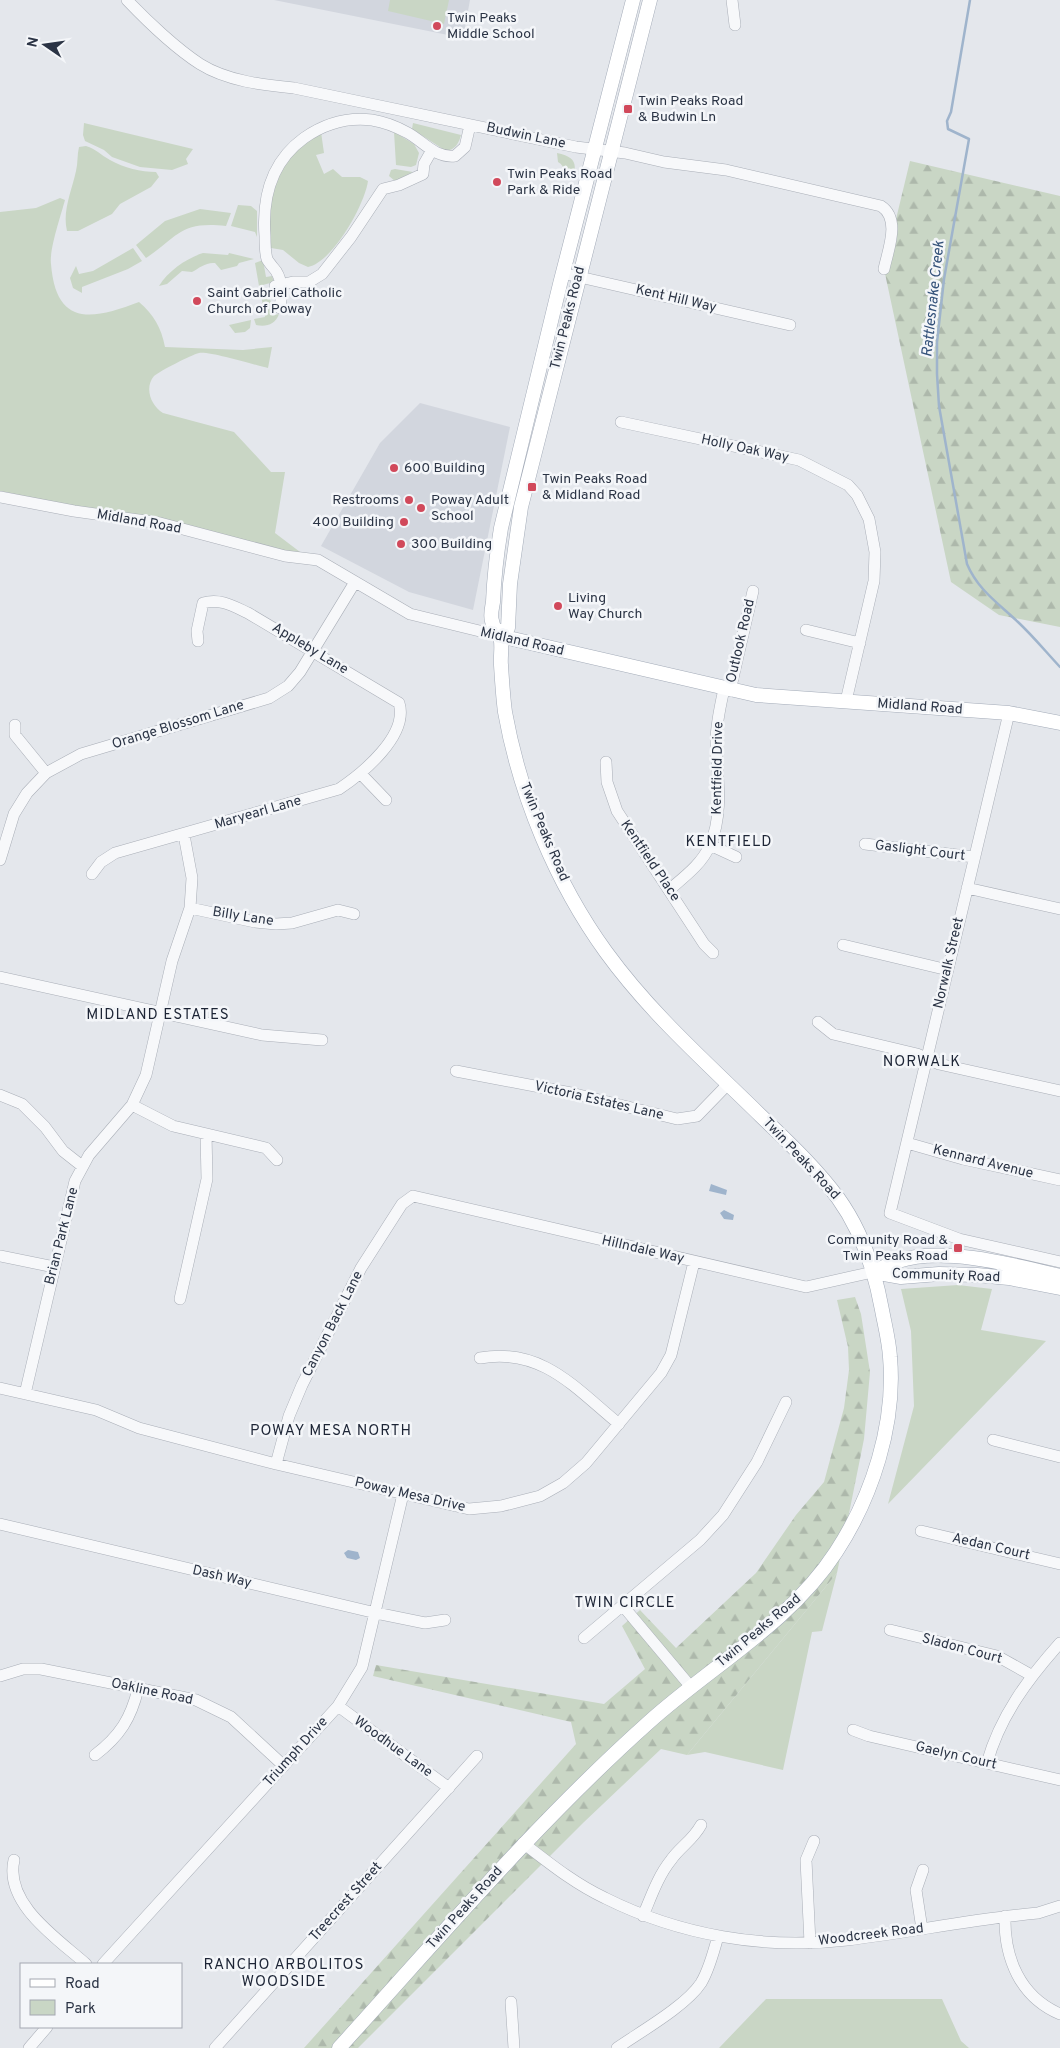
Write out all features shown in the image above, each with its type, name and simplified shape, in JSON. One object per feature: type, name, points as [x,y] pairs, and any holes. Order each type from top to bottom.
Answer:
[{"type":"main road","name":"Twin Peaks Road","points":[[339,2048],[523,1843],[649,1722],[778,1618],[810,1586],[836,1554],[863,1503],[884,1439],[891,1358],[879,1291],[852,1221],[838,1198],[801,1155],[676,1035],[647,1004],[604,950],[569,892],[549,851],[533,811],[512,744],[504,708],[500,636],[492,621],[500,528],[562,273],[633,0]]},
{"type":"main road","name":"Twin Peaks Road","points":[[500,636],[508,628],[510,584],[521,507],[578,276],[650,0]]},
{"type":"main road","name":"Midland Road","points":[[500,636],[727,690],[756,695],[1009,713],[1060,723]]},
{"type":"main road","name":"Community Road","points":[[873,1272],[898,1261],[946,1257],[982,1259],[1060,1276]]},
{"type":"main road","name":"Community Road","points":[[873,1272],[901,1277],[939,1274],[977,1275],[1009,1278],[1060,1288]]},
{"type":"street","name":"Budwin Lane","points":[[127,0],[194,59],[213,71],[262,85],[294,88],[594,150],[612,151],[664,162],[726,170],[881,206],[888,210],[892,220],[884,269]]},
{"type":"street","points":[[732,0],[735,25]]},
{"type":"street","points":[[280,308],[277,272],[267,259],[265,200],[272,176],[290,149],[318,129],[348,120],[382,122],[409,133],[432,150],[444,156],[459,154],[465,147],[470,125]]},
{"type":"street","points":[[278,285],[309,282],[322,274],[351,237],[383,189],[399,185],[423,174],[424,164],[432,150]]},
{"type":"street","name":"Kent Hill Way","points":[[562,273],[790,325]]},
{"type":"street","name":"Holly Oak Way","points":[[621,422],[799,460],[848,484],[857,495],[869,519],[875,552],[874,581],[846,702]]},
{"type":"street","name":"Midland Road","points":[[0,497],[74,511],[160,523],[285,556],[318,560],[410,614],[500,636]]},
{"type":"street","name":"Orange Blossom Lane","points":[[0,860],[14,814],[27,792],[46,773],[81,754],[269,698],[288,686],[313,651],[355,582]]},
{"type":"street","name":"Outlook Road","points":[[727,690],[753,591]]},
{"type":"street","name":"Appleby Lane","points":[[198,641],[197,631],[203,604],[213,600],[226,602],[399,702],[402,712],[401,717]]},
{"type":"street","points":[[806,630],[860,642]]},
{"type":"street","name":"Kentfield Drive","points":[[669,890],[690,872],[710,845],[718,804],[717,726],[727,690]]},
{"type":"street","name":"Norwalk Street","points":[[1009,713],[890,1213],[960,1238],[1060,1262]]},
{"type":"street","name":"Maryearl Lane","points":[[92,874],[101,862],[115,853],[184,835],[339,789],[361,774],[374,762],[394,732],[401,717]]},
{"type":"street","points":[[15,725],[15,736],[46,773]]},
{"type":"street","name":"Kentfield Place","points":[[606,762],[607,782],[617,811],[704,944],[714,953]]},
{"type":"street","points":[[361,774],[386,800]]},
{"type":"street","name":"Brian Park Lane","points":[[25,1394],[75,1181],[89,1155],[132,1105],[146,1075],[172,961],[190,908],[192,878],[184,835]]},
{"type":"street","name":"Gaslight Court","points":[[865,844],[974,857]]},
{"type":"street","points":[[710,845],[736,857]]},
{"type":"street","points":[[967,888],[1060,909]]},
{"type":"street","name":"Billy Lane","points":[[190,908],[256,922],[276,924],[292,922],[338,910],[354,914]]},
{"type":"street","points":[[843,945],[948,970]]},
{"type":"street","points":[[0,977],[262,1035],[322,1040]]},
{"type":"street","points":[[818,1022],[833,1034],[917,1054],[939,1064],[1060,1091]]},
{"type":"street","name":"Victoria Estates Lane","points":[[456,1070],[571,1093],[677,1119],[697,1116],[728,1084]]},
{"type":"street","points":[[0,1095],[22,1104],[45,1127],[63,1151],[82,1166]]},
{"type":"street","points":[[132,1105],[173,1126],[266,1148],[277,1160]]},
{"type":"street","points":[[180,1299],[207,1179],[206,1134]]},
{"type":"street","name":"Kennard Avenue","points":[[906,1143],[963,1159],[1060,1180]]},
{"type":"street","name":"Hillndale Way","points":[[413,1196],[806,1287],[873,1272]]},
{"type":"street","name":"Canyon Back Lane","points":[[276,1464],[289,1416],[302,1385],[361,1268],[402,1204],[413,1196]]},
{"type":"street","points":[[0,1256],[54,1267]]},
{"type":"street","name":"Poway Mesa Drive","points":[[0,1388],[96,1410],[139,1428],[276,1464],[403,1494],[469,1509],[501,1506],[540,1496],[563,1483],[586,1464],[661,1373],[671,1355],[694,1262]]},
{"type":"street","points":[[480,1358],[502,1354],[529,1359],[553,1370],[618,1424]]},
{"type":"street","points":[[584,1638],[700,1540],[723,1515],[757,1462],[786,1402]]},
{"type":"street","points":[[993,1440],[1060,1456]]},
{"type":"street","name":"Triumph Drive","points":[[104,1963],[338,1706],[362,1667],[403,1494]]},
{"type":"street","name":"Dash Way","points":[[0,1524],[376,1614],[425,1624],[445,1620]]},
{"type":"street","name":"Aedan Court","points":[[921,1531],[1060,1564]]},
{"type":"street","points":[[623,1606],[691,1687]]},
{"type":"street","name":"Sladon Court","points":[[890,1630],[997,1656],[1031,1676]]},
{"type":"street","points":[[988,1763],[1006,1716],[1031,1676],[1060,1643]]},
{"type":"street","name":"Oakline Road","points":[[0,1676],[23,1669],[41,1669],[196,1700],[232,1717],[284,1766]]},
{"type":"street","points":[[96,1754],[111,1743],[126,1726],[134,1709],[138,1689]]},
{"type":"street","name":"Woodhue Lane","points":[[338,1706],[449,1788]]},
{"type":"street","name":"Gaelyn Court","points":[[852,1730],[869,1736],[1060,1780]]},
{"type":"street","name":"Treecrest Street","points":[[215,2048],[477,1756]]},
{"type":"street","points":[[643,1916],[669,1862],[678,1850],[695,1837],[701,1825]]},
{"type":"street","points":[[810,1943],[806,1860],[814,1841]]},
{"type":"street","name":"Woodcreek Road","points":[[523,1843],[553,1866],[603,1897],[643,1916],[677,1927],[718,1936],[760,1942],[810,1943],[846,1940],[1038,1913],[1060,1906]]},
{"type":"street","points":[[14,1860],[15,1886],[27,1910],[85,1963]]},
{"type":"street","points":[[922,1929],[916,1890],[923,1870]]},
{"type":"street","points":[[1006,1916],[1005,1932],[1009,1960],[1024,1987],[1049,2009],[1060,2014]]},
{"type":"street","points":[[617,2048],[689,1997],[701,1983],[715,1951],[718,1936]]},
{"type":"street","points":[[511,2002],[514,2048]]},
{"type":"street","points":[[29,2048],[46,2028]]},
{"type":"shaded area","name":"Twin Peaks Middle School","points":[[274,0],[470,0],[463,38]]},
{"type":"shaded area","points":[[420,403],[510,427],[473,610],[409,592],[321,546],[380,443]]},
{"type":"green space","points":[[390,0],[449,0],[444,24],[388,11]]},
{"type":"green space","points":[[84,123],[193,149],[186,159],[188,164],[172,170],[140,167],[112,157],[104,150],[85,141],[83,135]]},
{"type":"green space","points":[[413,123],[461,135],[456,146],[446,151],[412,129]]},
{"type":"green space","points":[[321,132],[324,153],[316,155],[324,174],[333,169],[342,177],[360,177],[368,181],[361,203],[337,244],[318,263],[308,267],[299,263],[283,250],[271,248],[270,212],[276,181],[284,168],[293,155]]},
{"type":"green space","points":[[394,132],[414,144],[419,153],[416,165],[411,167],[396,165]]},
{"type":"green space","points":[[86,146],[121,165],[156,172],[159,177],[151,187],[120,204],[112,214],[78,231],[67,231],[67,208],[77,168],[79,147]]},
{"type":"green space","points":[[557,153],[568,157],[574,162],[575,169],[572,180],[558,162]]},
{"type":"green space","points":[[910,161],[1060,196],[1060,627],[999,615],[951,582],[884,269]]},
{"type":"green space","points":[[391,170],[413,172],[395,181],[389,176]]},
{"type":"green space","points":[[60,198],[65,200],[53,242],[51,264],[54,284],[60,299],[69,308],[79,313],[106,313],[139,302],[156,322],[165,347],[243,350],[272,347],[268,368],[212,354],[195,354],[154,376],[149,391],[155,406],[163,413],[234,432],[271,472],[285,472],[275,533],[304,555],[0,491],[0,212],[36,208]]},
{"type":"green space","points":[[238,205],[251,206],[257,211],[257,237],[255,232],[231,226]]},
{"type":"green space","points":[[200,209],[231,213],[226,226],[211,225],[189,228],[146,258],[136,245],[165,221]]},
{"type":"green space","points":[[133,248],[142,261],[128,269],[82,287],[82,293],[73,288],[70,278],[76,266],[79,274],[93,271]]},
{"type":"green space","points":[[203,253],[228,255],[229,253],[254,259],[221,270],[215,263],[209,263],[192,272],[182,271],[167,284],[159,286],[167,275],[178,266]]},
{"type":"green space","points":[[263,260],[266,277],[272,276],[274,282],[259,286],[255,263]]},
{"type":"green space","points":[[276,290],[277,297],[270,299],[274,315],[279,314],[277,318],[270,324],[256,325],[254,319],[265,317],[261,295]]},
{"type":"green space","points":[[251,320],[250,328],[245,332],[235,333],[229,325]]},
{"type":"green space","points":[[958,1285],[992,1289],[981,1330],[1046,1341],[888,1504],[914,1406],[911,1331],[901,1289]]},
{"type":"green space","points":[[855,1297],[861,1314],[870,1372],[864,1439],[837,1573],[687,1755],[661,1749],[583,1823],[358,2048],[304,2048],[576,1744],[571,1722],[373,1676],[376,1665],[604,1704],[645,1669],[622,1626],[640,1610],[676,1648],[756,1573],[796,1515],[824,1482],[844,1408],[849,1370],[848,1347],[837,1300]]},
{"type":"green space","points":[[837,1573],[822,1631],[812,1632],[783,1770],[705,1752],[687,1755]]},
{"type":"green space","points":[[766,1999],[942,1999],[961,2041],[969,2048],[719,2048]]},
{"type":"water","points":[[711,1184],[727,1190],[726,1195],[709,1191]]},
{"type":"water","points":[[724,1210],[734,1215],[733,1220],[724,1219],[720,1213]]},
{"type":"water","points":[[348,1550],[358,1552],[360,1558],[356,1560],[347,1558],[344,1553]]},
{"type":"waterway","name":"Rattlesnake Creek","points":[[970,0],[951,112],[947,121],[948,129],[969,139],[944,279],[937,342],[939,406],[967,564],[983,589],[1024,627],[1060,667]]},
{"type":"place","name":"Twin Peaks Middle School","points":[[437,26]]},
{"type":"place","name":"Twin Peaks Road & Budwin Ln","points":[[628,109]]},
{"type":"place","name":"Twin Peaks Road Park & Ride","points":[[497,182]]},
{"type":"place","name":"Saint Gabriel Catholic Church of Poway","points":[[197,301]]},
{"type":"place","name":"600 Building","points":[[394,468]]},
{"type":"place","name":"Twin Peaks Road & Midland Road","points":[[532,487]]},
{"type":"place","name":"Restrooms","points":[[409,500]]},
{"type":"place","name":"Poway Adult School","points":[[421,508]]},
{"type":"place","name":"400 Building","points":[[404,522]]},
{"type":"place","name":"300 Building","points":[[401,544]]},
{"type":"place","name":"Living Way Church","points":[[558,606]]},
{"type":"place","name":"Community Road & Twin Peaks Road","points":[[958,1248]]},
{"type":"district","name":"KENTFIELD","points":[[729,842]]},
{"type":"district","name":"MIDLAND ESTATES","points":[[158,1015]]},
{"type":"district","name":"NORWALK","points":[[922,1062]]},
{"type":"district","name":"POWAY MESA NORTH","points":[[331,1431]]},
{"type":"district","name":"TWIN CIRCLE","points":[[625,1603]]},
{"type":"district","name":"RANCHO ARBOLITOS WOODSIDE","points":[[284,1974]]}]
